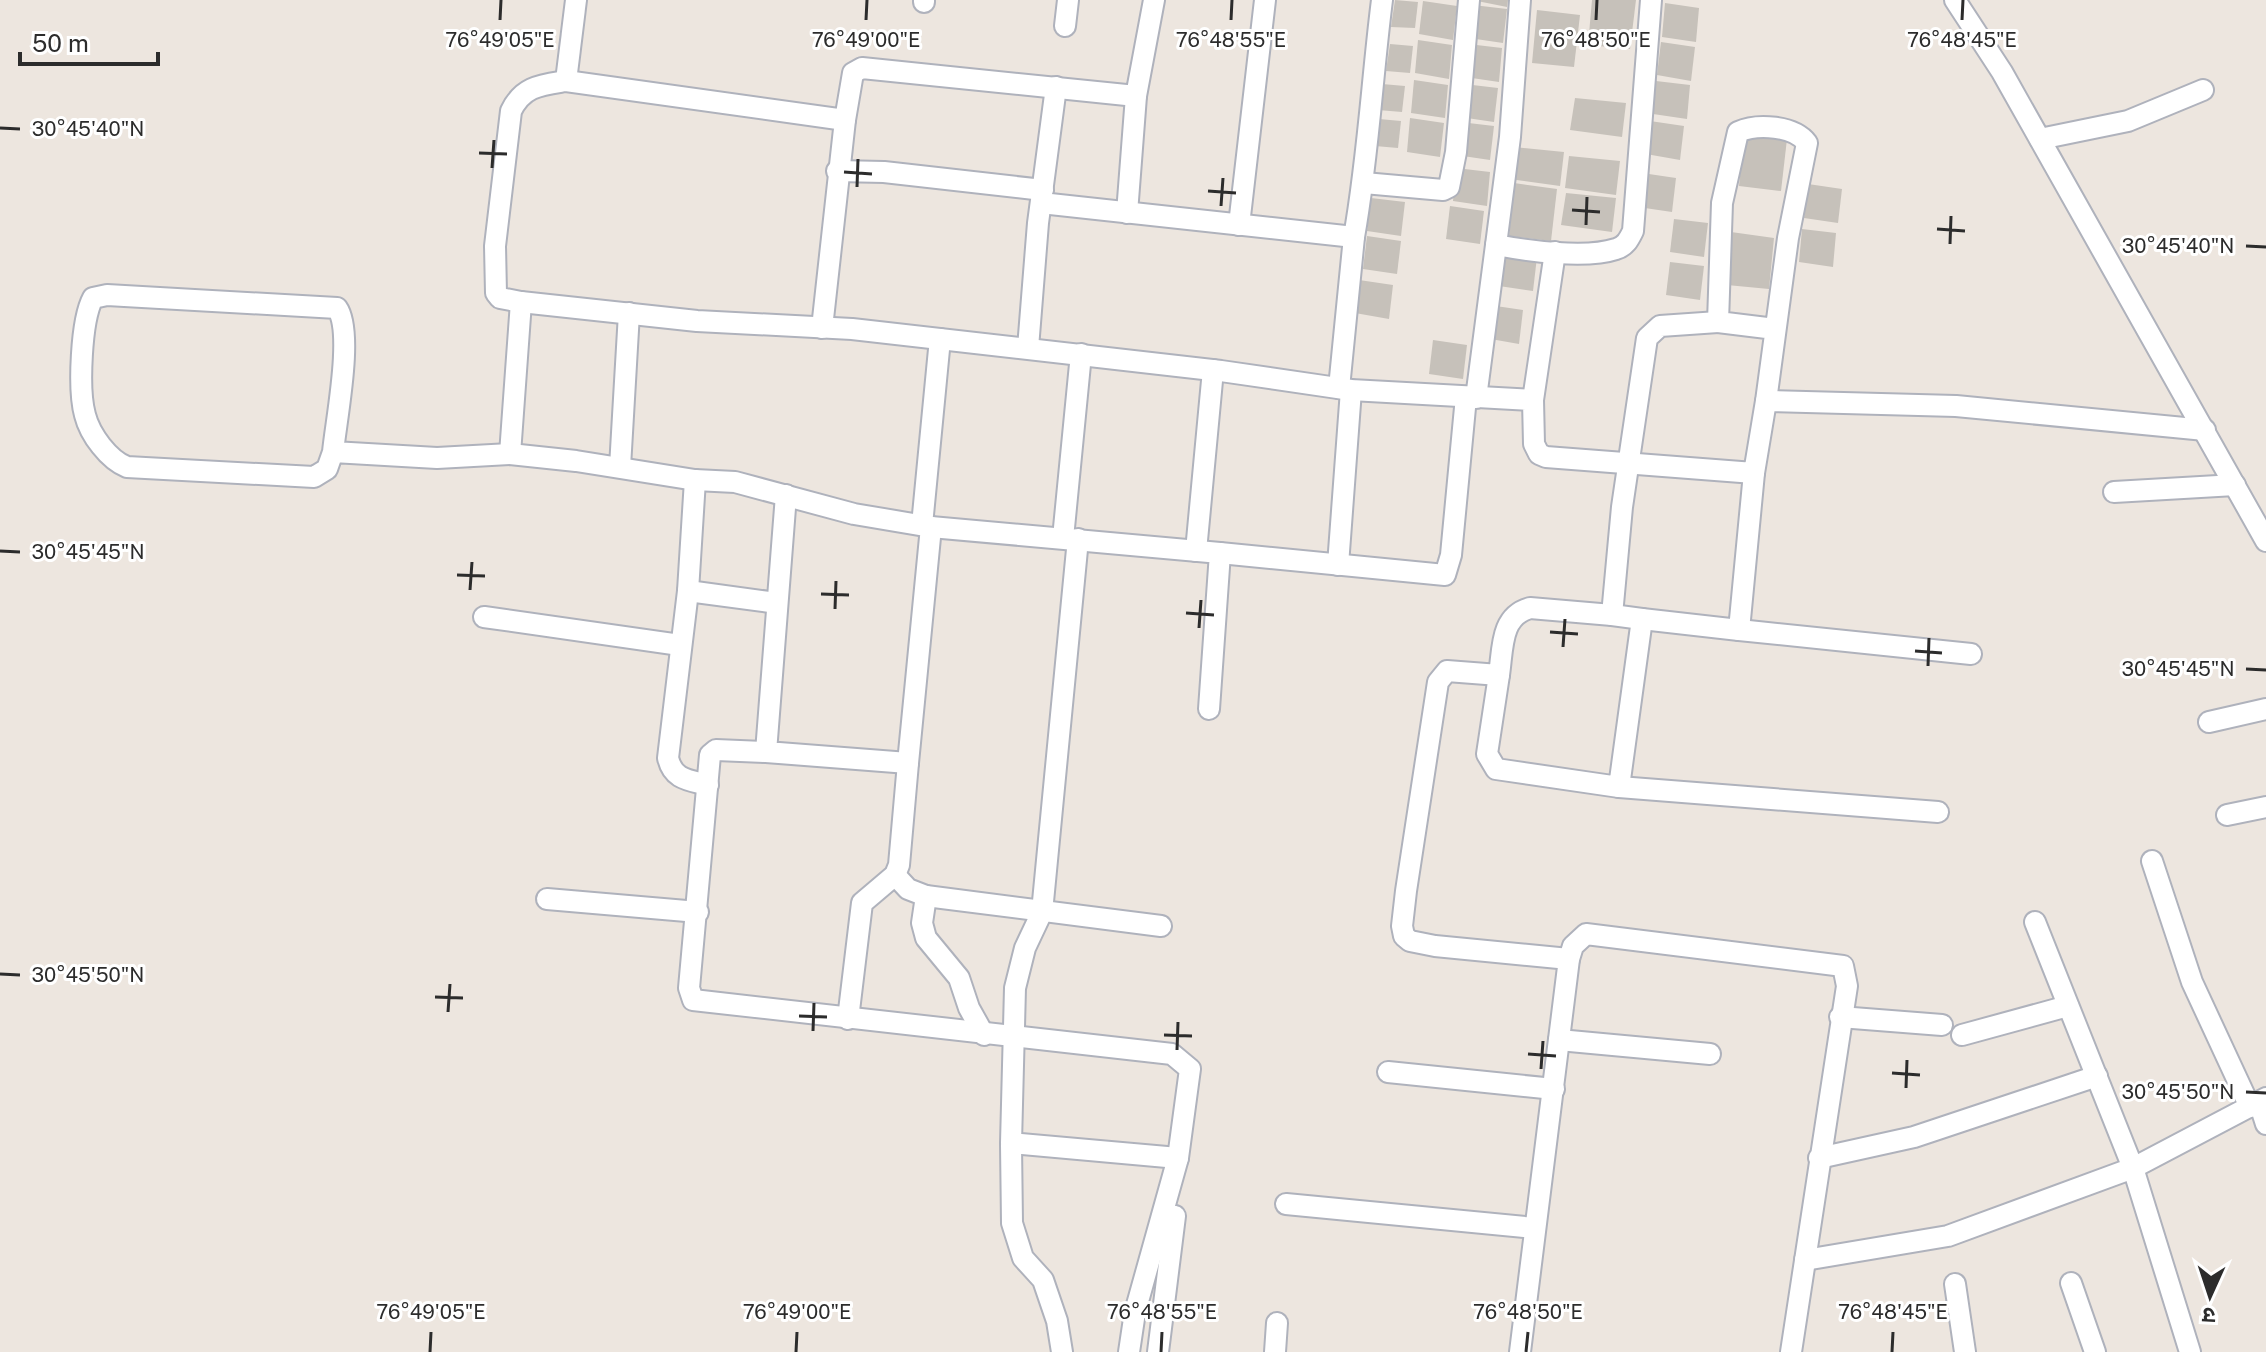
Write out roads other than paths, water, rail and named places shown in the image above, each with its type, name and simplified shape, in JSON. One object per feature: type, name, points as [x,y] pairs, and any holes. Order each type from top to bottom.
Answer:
[{"type":"street","points":[[566,81],[576,0]]},
{"type":"street","points":[[1065,26],[1068,0]]},
{"type":"street","points":[[1127,213],[1136,96],[1154,0]]},
{"type":"street","points":[[1239,225],[1265,0]]},
{"type":"street","points":[[1338,565],[1354,237],[1364,183],[1366,132],[1382,0]]},
{"type":"street","points":[[1364,183],[1443,190],[1449,187],[1456,152],[1469,0]]},
{"type":"street","points":[[333,452],[437,458],[510,454],[620,467],[695,480],[735,482],[854,514],[926,526],[1445,575],[1451,555],[1471,398],[1496,245],[1510,137],[1520,0]]},
{"type":"street","points":[[1496,245],[1555,252],[1616,249],[1627,243],[1633,231],[1651,0]]},
{"type":"street","points":[[1955,0],[2002,72],[2266,541]]},
{"type":"street","points":[[822,328],[837,171],[853,73],[862,68],[1136,96]]},
{"type":"street","points":[[845,120],[566,81],[531,87],[516,100],[511,111],[494,286],[500,298],[521,302],[1028,348],[1345,389],[1533,400]]},
{"type":"street","points":[[1028,348],[1056,87]]},
{"type":"street","points":[[2040,139],[2141,117],[2203,90]]},
{"type":"street","points":[[1718,322],[1722,203],[1738,132],[1747,127],[1783,129],[1800,134],[1807,143],[1754,473],[1739,630]]},
{"type":"street","points":[[837,171],[884,172],[1127,213],[1354,237]]},
{"type":"street","points":[[1555,252],[1533,400],[1534,444],[1539,454],[1754,473]]},
{"type":"street","points":[[107,295],[337,308],[342,315],[343,345],[333,452],[327,469],[314,477],[127,467],[112,461],[84,413],[84,322],[93,298],[107,295]]},
{"type":"street","points":[[510,454],[521,302]]},
{"type":"street","points":[[620,467],[629,313]]},
{"type":"street","points":[[1612,615],[1628,461],[1647,338],[1660,326],[1718,322],[1775,329]]},
{"type":"street","points":[[848,1019],[862,903],[895,875],[899,865],[940,339]]},
{"type":"street","points":[[1062,1352],[1057,1321],[1043,1280],[1023,1258],[1012,1223],[1011,1145],[1019,968],[1042,912],[1071,538],[1081,354]]},
{"type":"street","points":[[1196,551],[1213,370]]},
{"type":"street","points":[[1766,401],[1956,406],[2205,430]]},
{"type":"street","points":[[695,480],[688,591],[668,758],[670,769],[679,778],[708,785]]},
{"type":"street","points":[[2114,492],[2235,485]]},
{"type":"street","points":[[766,752],[786,495]]},
{"type":"street","points":[[1209,709],[1220,553]]},
{"type":"street","points":[[688,591],[777,603]]},
{"type":"street","points":[[1938,812],[1619,787],[1496,769],[1487,754],[1509,620],[1517,612],[1530,608],[1971,654]]},
{"type":"street","points":[[484,617],[680,645]]},
{"type":"street","points":[[1619,787],[1642,619]]},
{"type":"street","points":[[1499,675],[1447,671],[1438,682],[1402,926],[1410,941],[1507,955],[1569,959]]},
{"type":"street","points":[[2209,722],[2266,709]]},
{"type":"street","points":[[908,763],[766,752],[716,750],[710,755],[689,988],[693,1000],[1172,1054],[1184,1062],[1190,1069],[1190,1088],[1178,1158],[1135,1312],[1129,1352]]},
{"type":"street","points":[[2227,815],[2266,807]]},
{"type":"street","points":[[2152,861],[2192,982],[2258,1103],[2266,1124]]},
{"type":"street","points":[[895,875],[908,889],[926,896],[1161,926]]},
{"type":"street","points":[[926,896],[922,923],[926,938],[959,978],[984,1035]]},
{"type":"street","points":[[547,899],[698,912]]},
{"type":"street","points":[[2035,922],[2133,1168],[2190,1352]]},
{"type":"street","points":[[1520,1352],[1569,959],[1573,946],[1586,934],[1843,966],[1846,974],[1791,1352]]},
{"type":"street","points":[[1962,1035],[2068,1006]]},
{"type":"street","points":[[1840,1017],[1942,1025]]},
{"type":"street","points":[[1559,1040],[1710,1054]]},
{"type":"street","points":[[1388,1072],[1554,1089]]},
{"type":"street","points":[[1819,1158],[1914,1137],[2097,1076]]},
{"type":"street","points":[[1805,1260],[1948,1236],[2133,1168],[2258,1103]]},
{"type":"street","points":[[1011,1145],[1178,1158]]},
{"type":"street","points":[[1158,1352],[1175,1211],[1170,1193]]},
{"type":"street","points":[[1286,1204],[1535,1228]]},
{"type":"street","points":[[2071,1283],[2095,1352]]},
{"type":"street","points":[[1955,1284],[1965,1352]]},
{"type":"street","points":[[1275,1352],[1277,1323]]}]
